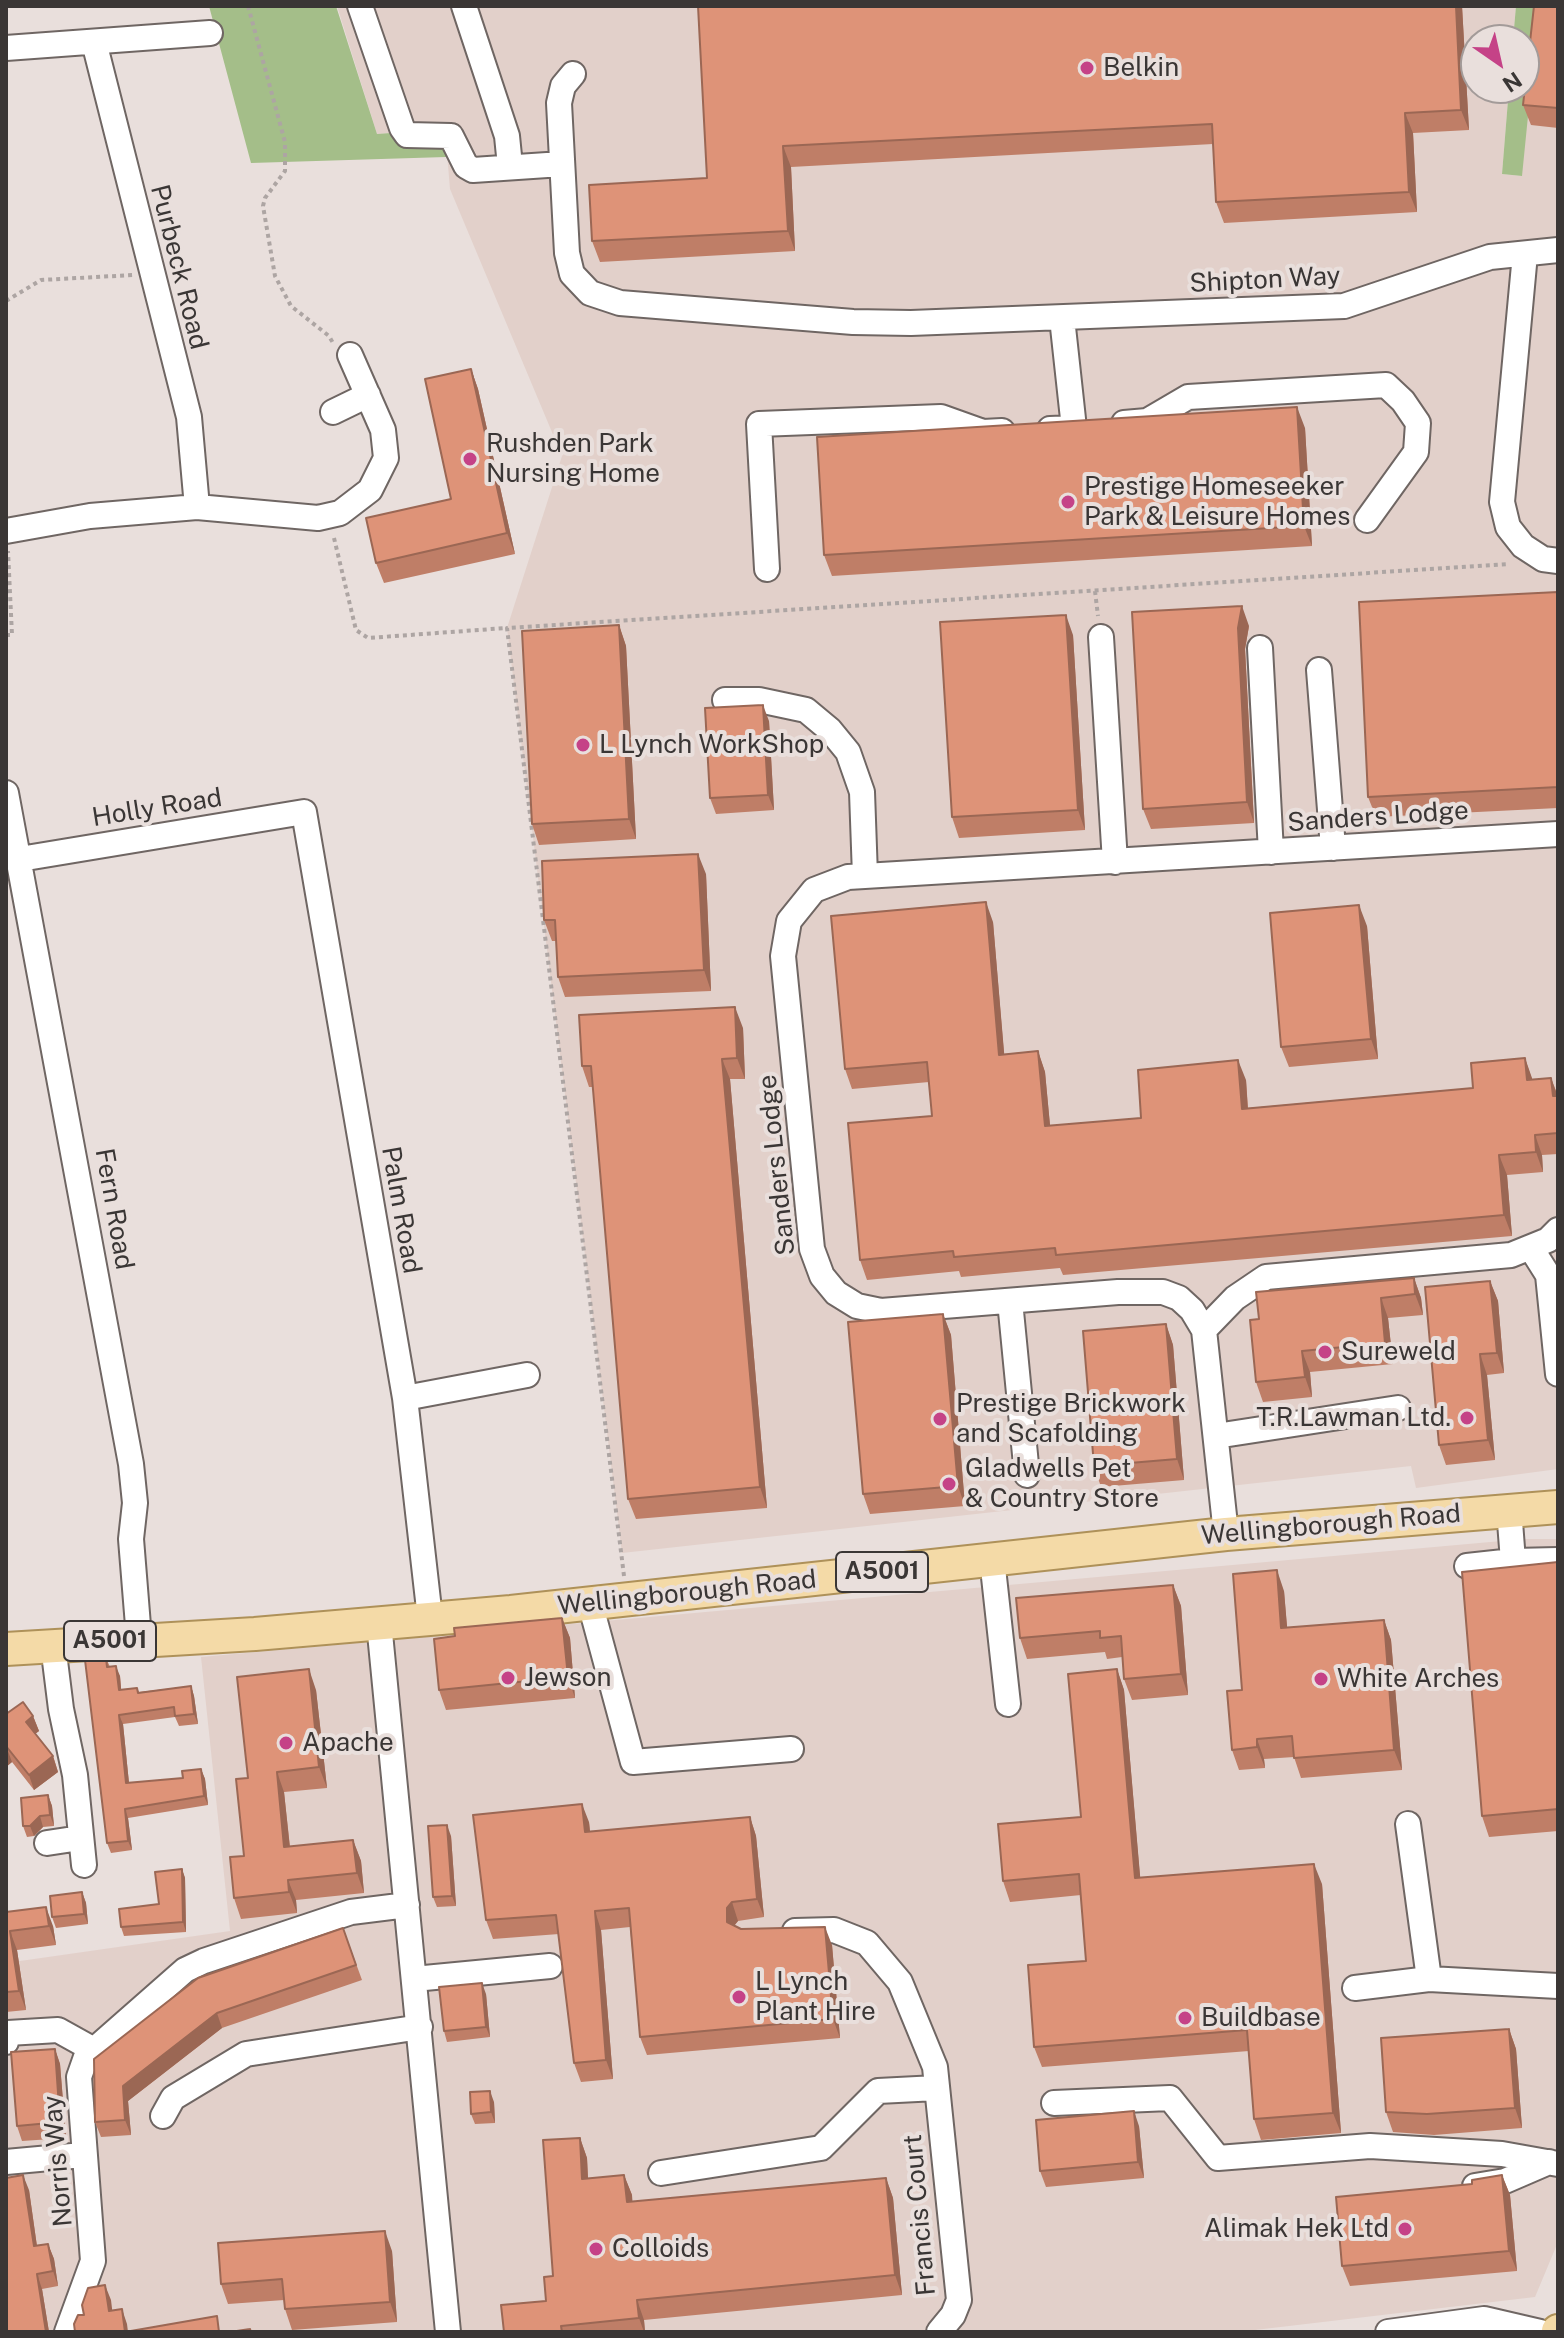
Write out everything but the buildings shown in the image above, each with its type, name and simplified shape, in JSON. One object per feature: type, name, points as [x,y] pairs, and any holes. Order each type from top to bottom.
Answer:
[{"type":"main road","name":"Wellingborough Road","points":[[6,1649],[379,1623],[1226,1534],[1558,1507]]},
{"type":"street","points":[[360,6],[407,135],[451,136],[466,166],[473,170],[562,164]]},
{"type":"street","points":[[464,6],[507,136],[510,166]]},
{"type":"street","points":[[6,48],[210,33]]},
{"type":"street","name":"Purbeck Road","points":[[94,42],[192,432],[197,507]]},
{"type":"street","name":"Shipton Way","points":[[573,74],[563,86],[559,103],[567,253],[572,274],[590,293],[620,303],[853,322],[911,323],[1344,306],[1490,257],[1558,250]]},
{"type":"street","points":[[1525,254],[1502,502],[1504,516],[1514,536],[1550,560]]},
{"type":"street","points":[[1062,318],[1074,428]]},
{"type":"street","points":[[6,531],[90,516],[197,507],[329,516],[351,507],[370,490],[386,458],[383,430],[350,355]]},
{"type":"street","points":[[767,569],[759,424],[941,417],[983,432],[1074,428],[1147,421],[1188,397],[1386,385],[1403,401],[1418,423],[1416,452],[1367,520]]},
{"type":"street","points":[[333,412],[368,395]]},
{"type":"street","points":[[1101,637],[1115,862]]},
{"type":"street","points":[[1260,648],[1271,852]]},
{"type":"street","points":[[1319,670],[1333,848]]},
{"type":"street","points":[[725,700],[759,700],[806,710],[830,730],[848,752],[858,775],[865,826],[865,876]]},
{"type":"street","name":"Fern Road","points":[[6,793],[131,1464],[135,1503],[131,1539],[139,1638]]},
{"type":"street","name":"Holly Road","points":[[20,859],[304,812]]},
{"type":"street","name":"Palm Road","points":[[304,812],[405,1398],[430,1618]]},
{"type":"street","name":"Sanders Lodge","points":[[1204,1330],[1192,1310],[1179,1298],[1163,1292],[1118,1292],[881,1311],[857,1306],[836,1293],[816,1263],[783,956],[789,921],[814,890],[831,880],[865,876],[1558,834]]},
{"type":"street","points":[[1226,1534],[1204,1330],[1235,1298],[1266,1277],[1511,1255],[1531,1248],[1558,1230]]},
{"type":"street","points":[[1531,1248],[1553,1272],[1558,1374]]},
{"type":"street","points":[[1010,1301],[1027,1475]]},
{"type":"street","points":[[405,1398],[527,1375]]},
{"type":"street","points":[[1216,1436],[1398,1408]]},
{"type":"street","points":[[1509,1509],[1513,1561]]},
{"type":"street","points":[[992,1559],[1008,1704]]},
{"type":"street","points":[[1467,1566],[1558,1560]]},
{"type":"street","points":[[590,1603],[633,1762],[791,1749]]},
{"type":"street","points":[[379,1623],[448,2332]]},
{"type":"street","points":[[53,1645],[61,1709],[75,1775],[84,1865]]},
{"type":"street","points":[[1408,1824],[1429,1979]]},
{"type":"street","points":[[47,1843],[80,1838]]},
{"type":"street","name":"Norris Way","points":[[67,2332],[93,2261],[79,2077],[86,2057],[185,1970],[204,1961],[351,1912],[407,1905]]},
{"type":"street","name":"Francis Court","points":[[776,1932],[834,1930],[867,1943],[900,1982],[935,2067],[959,2300],[953,2315],[939,2332]]},
{"type":"street","points":[[414,1979],[550,1966]]},
{"type":"street","points":[[1355,1988],[1429,1979],[1558,1986]]},
{"type":"street","points":[[163,2116],[173,2098],[246,2054],[420,2027]]},
{"type":"street","points":[[6,2042],[8,2033],[58,2030],[94,2050]]},
{"type":"street","points":[[661,2173],[821,2148],[878,2091],[937,2088]]},
{"type":"street","points":[[1054,2103],[1170,2098],[1218,2158],[1370,2146],[1502,2154],[1553,2163]]},
{"type":"street","points":[[6,2162],[83,2155]]},
{"type":"street","points":[[1446,2192],[1505,2181],[1553,2163]]},
{"type":"street","points":[[1388,2332],[1480,2326],[1540,2332]]},
{"type":"path","points":[[248,6],[285,142],[285,171],[265,198],[263,206],[275,276],[291,306],[329,336],[338,355],[350,355]]},
{"type":"path","points":[[6,301],[41,280],[151,274]]},
{"type":"path","points":[[329,516],[356,630],[368,638],[1550,560]]},
{"type":"path","points":[[6,531],[12,635],[6,635]]},
{"type":"path","points":[[507,628],[626,1598]]},
{"type":"shaded area","points":[[337,6],[1516,6],[1514,24],[1460,24],[1460,104],[1508,104],[1502,174],[1521,176],[1529,104],[1540,104],[1539,6],[1558,6],[1558,1469],[1416,1488],[1411,1466],[622,1553],[507,628],[562,456],[450,189],[446,141],[432,130],[377,134]]},
{"type":"shaded area","points":[[1524,1539],[1558,1539],[1558,2242],[1535,2297],[1238,2332],[6,2332],[6,1963],[230,1931],[201,1657]]},
{"type":"green space","points":[[209,6],[336,6],[377,134],[432,130],[446,141],[446,157],[251,163]]},
{"type":"green space","points":[[1516,6],[1539,6],[1537,24],[1514,24]]},
{"type":"green space","points":[[1508,104],[1529,104],[1522,176],[1502,174]]},
{"type":"place","name":"Belkin","points":[[1087,68]]},
{"type":"place","name":"Rushden Park Nursing Home","points":[[470,459]]},
{"type":"place","name":"Prestige Homeseeker Park & Leisure Homes","points":[[1068,502]]},
{"type":"place","name":"L Lynch WorkShop","points":[[583,745]]},
{"type":"place","name":"Sureweld","points":[[1325,1352]]},
{"type":"place","name":"T.R.Lawman Ltd.","points":[[1467,1418]]},
{"type":"place","name":"Prestige Brickwork and Scafolding","points":[[940,1419]]},
{"type":"place","name":"Gladwells Pet & Country Store","points":[[949,1484]]},
{"type":"place","name":"Jewson","points":[[508,1678]]},
{"type":"place","name":"White Arches","points":[[1321,1679]]},
{"type":"place","name":"Apache","points":[[286,1743]]},
{"type":"place","name":"L Lynch Plant Hire","points":[[739,1997]]},
{"type":"place","name":"Buildbase","points":[[1185,2018]]},
{"type":"place","name":"Alimak Hek Ltd","points":[[1405,2229]]},
{"type":"place","name":"Colloids","points":[[596,2249]]}]
